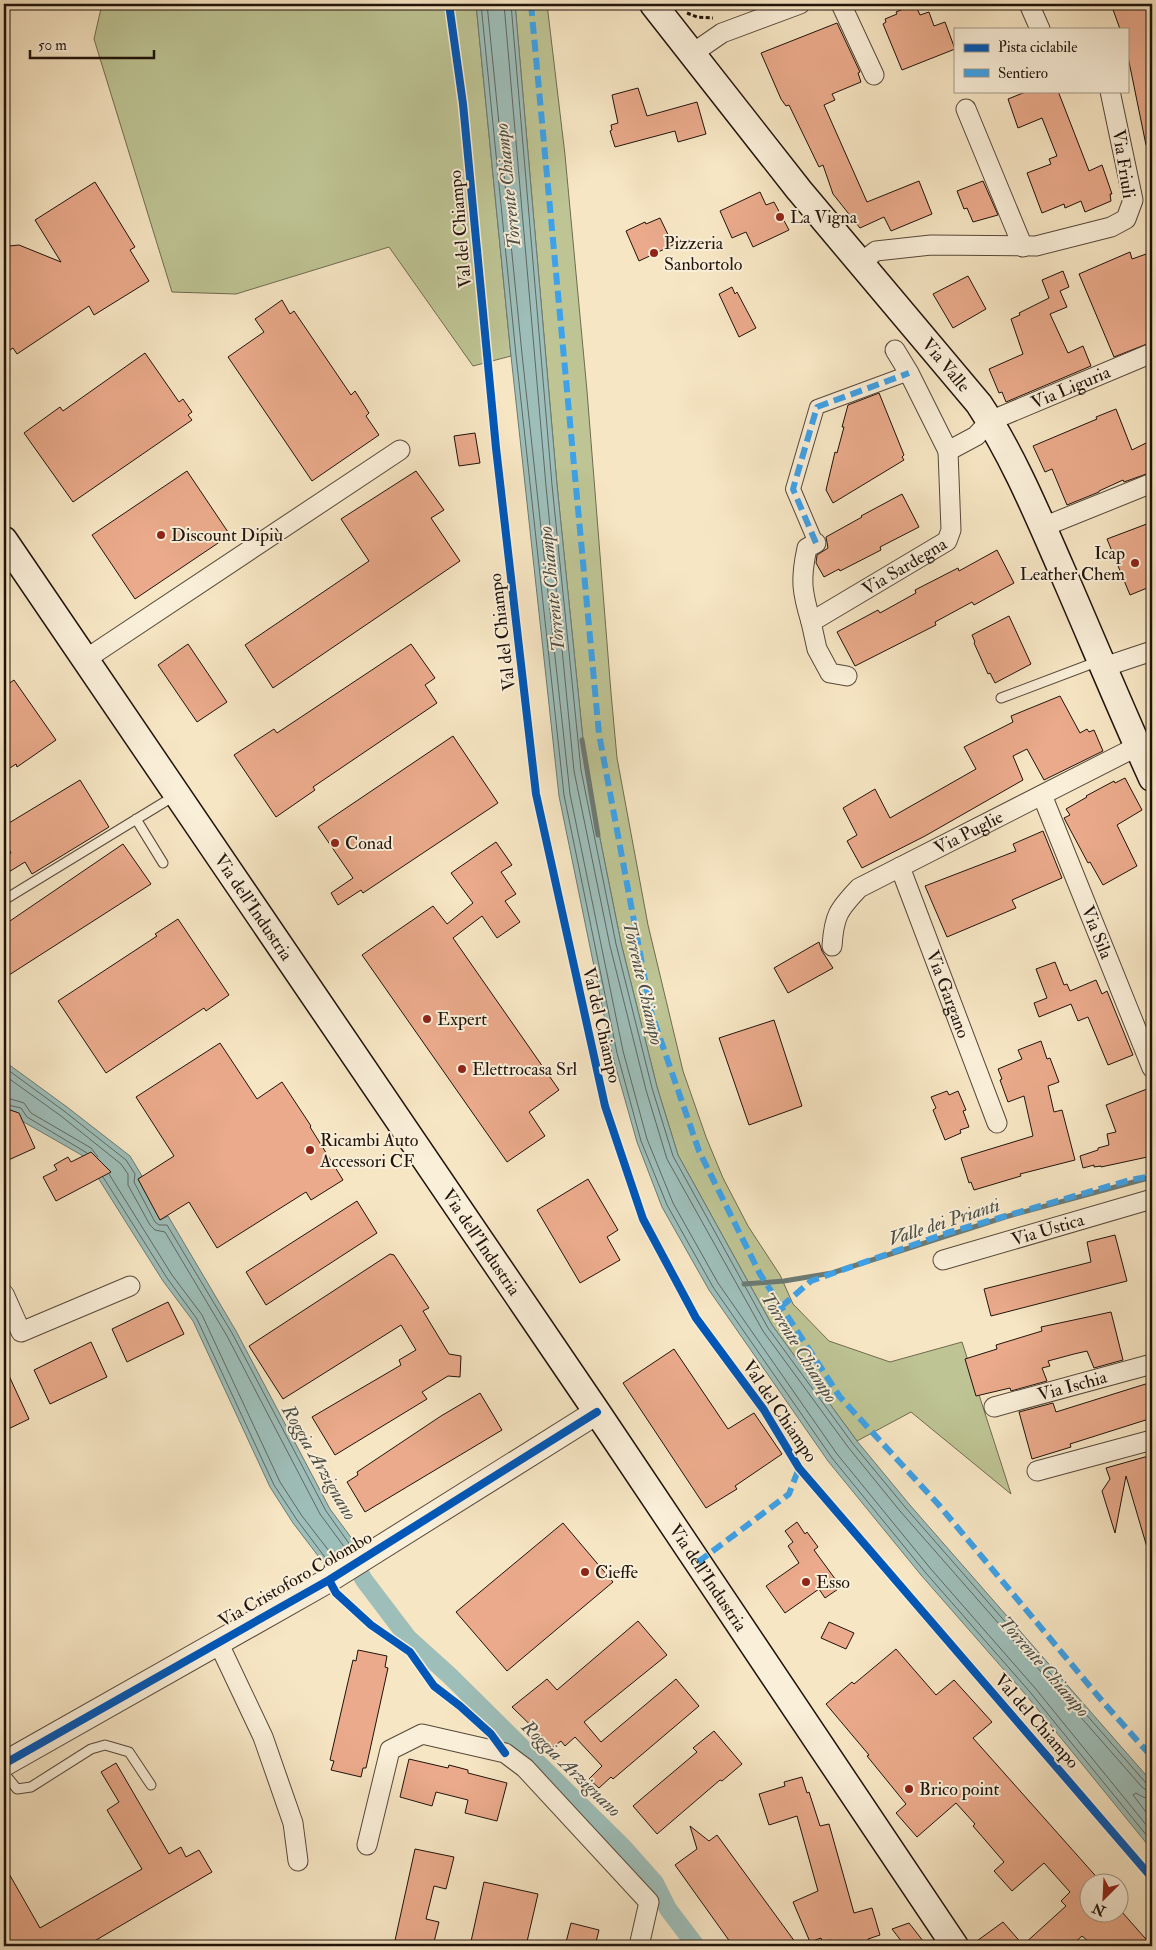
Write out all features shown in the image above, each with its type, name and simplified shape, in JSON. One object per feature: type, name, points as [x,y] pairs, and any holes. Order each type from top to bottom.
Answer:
[{"type":"main road","name":"Via Valle","points":[[653,4],[799,190],[979,404],[990,421],[1043,527],[1152,778]]},
{"type":"main road","name":"Via dell'Industria","points":[[4,540],[597,1412],[955,1946]]},
{"type":"street","points":[[693,54],[722,33],[800,4]]},
{"type":"street","points":[[841,4],[874,75]]},
{"type":"street","points":[[1029,4],[1040,28]]},
{"type":"street","name":"Via Friuli","points":[[860,263],[876,251],[931,246],[1036,246],[1112,227],[1126,219],[1133,200],[1110,92]]},
{"type":"street","points":[[966,109],[1023,247]]},
{"type":"street","name":"Via Sardegna","points":[[811,622],[947,541],[950,530],[948,451],[895,350]]},
{"type":"street","name":"Via Liguria","points":[[990,421],[1152,353]]},
{"type":"street","points":[[847,676],[830,673],[817,649],[804,596],[802,571],[807,548],[816,543],[793,489],[817,407],[909,374]]},
{"type":"street","points":[[948,451],[976,436],[990,421]]},
{"type":"street","points":[[86,659],[400,450]]},
{"type":"street","points":[[1043,527],[1152,484]]},
{"type":"street","points":[[1102,663],[1152,651]]},
{"type":"street","name":"Via Puglie","points":[[832,946],[833,925],[840,907],[858,888],[1138,746]]},
{"type":"street","name":"Via Sila","points":[[1042,795],[1152,1068]]},
{"type":"street","name":"Via Gargano","points":[[900,867],[997,1122]]},
{"type":"street","name":"Via Ustica","points":[[943,1260],[1152,1199]]},
{"type":"street","points":[[4,1294],[21,1332],[130,1286]]},
{"type":"street","name":"Via Ischia","points":[[994,1407],[1152,1364]]},
{"type":"street","name":"Via Cristoforo Colombo","points":[[4,1764],[329,1580],[597,1412]]},
{"type":"street","points":[[1037,1471],[1152,1440]]},
{"type":"street","points":[[218,1642],[263,1737],[293,1823],[298,1862]]},
{"type":"street","points":[[367,1845],[390,1750],[422,1734],[505,1753],[525,1768],[649,1902],[639,1946]]},
{"type":"lane","points":[[1002,698],[1102,663]]},
{"type":"lane","points":[[4,900],[178,794]]},
{"type":"lane","points":[[136,819],[163,863]]},
{"type":"lane","points":[[4,1773],[17,1789],[31,1787],[91,1749],[105,1745],[129,1752],[151,1785]]},
{"type":"path","points":[[682,11],[697,17],[715,18]]},
{"type":"green space","points":[[102,4],[476,4],[511,356],[473,366],[389,247],[236,294],[172,292],[94,39]]},
{"type":"green space","points":[[515,4],[547,4],[565,155],[587,391],[617,758],[648,925],[683,1071],[706,1137],[723,1178],[748,1226],[780,1275],[793,1304],[829,1341],[890,1362],[962,1342],[1011,1494],[911,1412],[857,1441],[772,1325],[678,1155],[657,1087],[621,943],[586,769],[557,485]]},
{"type":"water","points":[[476,4],[515,4],[557,485],[586,769],[621,943],[657,1087],[678,1155],[772,1325],[857,1441],[909,1504],[1152,1782],[1152,1850],[1026,1695],[921,1575],[828,1461],[709,1290],[662,1207],[637,1142],[612,1054],[559,796],[511,356]]},
{"type":"water","points":[[4,1061],[130,1156],[142,1176],[138,1179],[160,1220],[168,1216],[236,1331],[330,1509],[367,1559],[335,1578],[293,1523],[270,1487],[193,1321],[163,1281],[85,1157],[22,1121],[18,1113],[4,1107]]},
{"type":"building","points":[[915,4],[920,15],[929,12],[934,26],[945,22],[954,49],[902,70],[883,24],[886,22],[885,19],[897,14],[896,12]]},
{"type":"building","points":[[1111,4],[1148,4],[1152,15],[1152,144],[1146,145],[1128,57],[1128,28],[1120,28]]},
{"type":"building","points":[[837,23],[860,72],[858,73],[861,82],[832,94],[835,100],[824,105],[867,202],[919,181],[932,214],[891,231],[884,217],[860,228],[833,194],[823,165],[819,167],[789,105],[786,106],[781,99],[761,53]]},
{"type":"building","points":[[638,88],[647,116],[697,102],[706,134],[678,142],[675,131],[615,147],[610,131],[612,130],[611,125],[618,123],[612,95]]},
{"type":"building","points":[[1026,92],[1058,92],[1089,171],[1102,165],[1112,194],[1110,194],[1111,201],[1085,212],[1081,201],[1065,208],[1064,204],[1042,213],[1027,173],[1051,164],[1049,159],[1057,156],[1042,118],[1018,128],[1008,99]]},
{"type":"building","points":[[983,181],[998,215],[973,222],[967,208],[964,209],[957,191]]},
{"type":"building","points":[[95,182],[135,247],[130,250],[149,281],[94,315],[89,306],[17,354],[13,348],[4,354],[4,250],[9,246],[19,245],[61,262],[35,220]]},
{"type":"building","points":[[760,192],[766,205],[774,202],[789,230],[753,247],[746,232],[732,238],[720,211]]},
{"type":"building","points":[[660,218],[673,245],[639,261],[626,231],[645,222],[646,224]]},
{"type":"building","points":[[1130,252],[1132,259],[1152,252],[1152,342],[1114,357],[1079,274]]},
{"type":"building","points":[[1063,271],[1069,287],[1060,291],[1067,307],[1050,314],[1068,353],[1083,346],[1091,366],[1006,402],[1002,392],[999,393],[989,369],[1023,354],[1011,319],[1049,298],[1042,280]]},
{"type":"building","points":[[968,276],[986,309],[953,328],[933,294]]},
{"type":"building","points":[[732,287],[735,294],[737,292],[756,328],[739,337],[719,294]]},
{"type":"building","points":[[282,300],[290,314],[294,311],[351,395],[355,391],[369,413],[366,416],[379,435],[312,481],[228,357],[264,332],[255,319]]},
{"type":"building","points":[[145,353],[179,402],[183,399],[192,412],[188,415],[192,420],[73,502],[24,433],[60,407],[63,411]]},
{"type":"building","points":[[879,393],[904,455],[902,457],[904,460],[833,503],[826,490],[835,452],[837,453],[844,427],[842,427],[848,405]]},
{"type":"building","points":[[1116,409],[1132,450],[1152,440],[1152,472],[1124,482],[1123,480],[1067,505],[1052,469],[1045,472],[1033,446]]},
{"type":"building","points":[[475,433],[480,463],[459,466],[454,436]]},
{"type":"building","name":"Discount Dipiù","points":[[187,471],[230,535],[135,599],[92,535]]},
{"type":"building","points":[[416,471],[444,510],[431,518],[460,561],[273,688],[245,645],[369,561],[341,519]]},
{"type":"building","points":[[902,494],[919,527],[880,547],[881,550],[824,577],[816,563],[817,555],[828,548],[826,537]]},
{"type":"building","name":"Icap Leather Chem","points":[[1152,522],[1152,586],[1130,595],[1107,539]]},
{"type":"building","points":[[997,550],[1014,583],[974,605],[972,602],[935,622],[936,625],[855,666],[837,632],[878,610],[880,613],[916,593],[915,590],[958,568],[959,571]]},
{"type":"building","points":[[1009,616],[1031,664],[995,683],[990,673],[988,674],[972,635]]},
{"type":"building","points":[[188,644],[227,702],[197,722],[158,665]]},
{"type":"building","points":[[411,644],[435,678],[425,685],[437,703],[313,787],[315,790],[276,817],[234,755],[274,729],[277,733]]},
{"type":"building","points":[[14,680],[56,740],[17,767],[16,764],[4,772],[4,687]]},
{"type":"building","points":[[1060,696],[1080,733],[1087,729],[1089,732],[1094,730],[1103,751],[1044,780],[1027,749],[1013,756],[1023,780],[925,836],[862,868],[847,841],[857,835],[843,808],[875,789],[890,818],[976,769],[964,747],[1013,722],[1011,716]]},
{"type":"building","points":[[453,736],[498,803],[363,893],[361,890],[338,905],[331,893],[353,878],[318,827]]},
{"type":"building","points":[[1125,778],[1142,810],[1117,825],[1137,866],[1103,885],[1090,862],[1088,863],[1064,818],[1070,815],[1066,809],[1114,781],[1115,783]]},
{"type":"building","points":[[80,780],[109,827],[32,874],[25,862],[4,875],[4,857],[11,853],[4,841],[4,826]]},
{"type":"building","points":[[1043,831],[1062,878],[1012,900],[1016,908],[947,937],[925,886],[1016,851],[1013,844]]},
{"type":"building","points":[[496,842],[512,865],[501,872],[516,894],[505,901],[520,922],[497,938],[482,916],[453,938],[559,1090],[529,1112],[545,1136],[507,1162],[362,955],[433,906],[447,924],[473,903],[451,873]]},
{"type":"building","points":[[123,844],[151,884],[9,975],[4,967],[4,925]]},
{"type":"building","points":[[178,919],[229,995],[206,1011],[204,1008],[106,1073],[58,1001],[157,936],[155,934]]},
{"type":"building","points":[[819,942],[822,951],[833,968],[788,993],[774,968]]},
{"type":"building","points":[[1055,962],[1064,985],[1067,984],[1070,991],[1096,980],[1102,994],[1107,991],[1133,1055],[1108,1065],[1088,1017],[1078,1021],[1071,1004],[1039,1017],[1034,1003],[1047,998],[1036,969]]},
{"type":"building","points":[[774,1020],[802,1106],[749,1125],[719,1038]]},
{"type":"building","points":[[1041,1041],[1047,1059],[1050,1058],[1059,1082],[1048,1086],[1054,1112],[1062,1110],[1075,1160],[1020,1174],[1021,1176],[974,1190],[971,1182],[969,1183],[961,1158],[1033,1136],[1024,1096],[1008,1102],[998,1069],[1022,1059],[1018,1050]]},
{"type":"building","points":[[220,1043],[257,1099],[282,1082],[343,1180],[311,1200],[306,1192],[217,1248],[189,1202],[160,1220],[138,1179],[174,1156],[136,1097]]},
{"type":"building","points":[[1147,1089],[1152,1102],[1152,1156],[1101,1167],[1094,1167],[1094,1165],[1083,1168],[1080,1156],[1109,1145],[1107,1134],[1116,1132],[1106,1105]]},
{"type":"building","points":[[947,1091],[949,1095],[958,1091],[966,1110],[963,1111],[969,1127],[960,1130],[961,1133],[945,1140],[933,1110],[936,1108],[931,1097]]},
{"type":"building","points":[[4,1108],[19,1113],[35,1148],[4,1162]]},
{"type":"building","points":[[91,1152],[111,1172],[56,1201],[43,1177],[57,1170],[54,1165],[68,1157],[71,1162]]},
{"type":"building","points":[[588,1179],[618,1230],[607,1237],[620,1260],[580,1283],[537,1210]]},
{"type":"building","points":[[357,1201],[377,1233],[266,1305],[246,1272]]},
{"type":"building","points":[[1115,1235],[1127,1281],[991,1316],[984,1289],[1091,1262],[1087,1242]]},
{"type":"building","points":[[390,1254],[394,1255],[429,1308],[423,1311],[449,1354],[461,1356],[460,1377],[448,1376],[422,1392],[427,1399],[335,1455],[312,1417],[401,1365],[399,1360],[416,1350],[401,1325],[283,1399],[249,1346]]},
{"type":"building","points":[[168,1302],[184,1334],[127,1362],[112,1329]]},
{"type":"building","points":[[1111,1312],[1123,1360],[1094,1368],[1087,1351],[1074,1354],[1048,1361],[1050,1366],[1042,1368],[1047,1381],[1011,1391],[1010,1388],[976,1396],[965,1359],[997,1349],[996,1345],[1042,1331],[1041,1327]]},
{"type":"building","points":[[91,1342],[107,1377],[50,1404],[34,1370]]},
{"type":"building","points":[[674,1349],[728,1429],[754,1413],[782,1454],[735,1486],[737,1489],[706,1508],[623,1383]]},
{"type":"building","points":[[4,1365],[29,1419],[4,1431]]},
{"type":"building","points":[[1152,1382],[1152,1418],[1070,1444],[1071,1447],[1032,1459],[1019,1412],[1053,1403],[1056,1412]]},
{"type":"building","points":[[480,1393],[502,1430],[365,1512],[347,1482],[358,1475],[357,1472],[441,1416]]},
{"type":"building","points":[[1152,1455],[1152,1554],[1149,1554],[1126,1476],[1115,1533],[1102,1491],[1110,1479],[1106,1468]]},
{"type":"building","points":[[797,1522],[805,1534],[807,1532],[818,1547],[814,1550],[841,1587],[825,1598],[819,1589],[785,1613],[766,1586],[799,1563],[788,1546],[793,1542],[785,1531]]},
{"type":"building","points":[[563,1523],[613,1582],[507,1671],[456,1612]]},
{"type":"building","points":[[638,1621],[667,1655],[584,1722],[601,1742],[676,1679],[699,1706],[613,1779],[611,1777],[599,1788],[589,1779],[602,1766],[575,1737],[565,1746],[561,1741],[553,1747],[512,1707],[547,1679],[557,1690]]},
{"type":"building","points":[[829,1622],[854,1633],[846,1649],[821,1638]]},
{"type":"building","points":[[896,1649],[936,1695],[954,1680],[992,1722],[973,1738],[1092,1872],[1078,1872],[1078,1922],[1128,1922],[1128,1919],[1152,1946],[1094,1946],[1082,1936],[1071,1946],[970,1946],[1003,1922],[1023,1945],[1066,1906],[1061,1901],[1070,1892],[1044,1863],[1012,1891],[994,1871],[1004,1862],[956,1803],[917,1837],[896,1813],[906,1804],[867,1756],[869,1755],[826,1704],[852,1682],[854,1684]]},
{"type":"building","points":[[358,1650],[387,1656],[385,1667],[388,1668],[366,1768],[363,1768],[361,1777],[331,1770],[334,1761],[330,1760],[353,1660],[356,1661]]},
{"type":"building","points":[[714,1731],[742,1764],[722,1781],[720,1780],[657,1834],[633,1806],[697,1752],[693,1748]]},
{"type":"building","points":[[409,1759],[448,1768],[449,1765],[468,1770],[468,1773],[507,1783],[497,1821],[465,1813],[468,1800],[436,1792],[432,1806],[400,1797]]},
{"type":"building","points":[[116,1763],[169,1854],[181,1847],[186,1857],[199,1850],[212,1872],[86,1946],[4,1946],[4,1865],[40,1928],[142,1869],[107,1810],[119,1802],[101,1772]]},
{"type":"building","points":[[802,1777],[820,1826],[829,1824],[854,1913],[872,1908],[880,1935],[868,1939],[870,1946],[833,1946],[831,1940],[822,1942],[821,1938],[810,1942],[793,1902],[818,1891],[797,1816],[769,1825],[759,1794],[785,1786],[784,1782]]},
{"type":"building","points":[[690,1826],[709,1841],[717,1835],[798,1946],[733,1946],[675,1865],[697,1849]]},
{"type":"building","points":[[415,1849],[454,1857],[446,1889],[434,1886],[426,1919],[439,1922],[433,1946],[394,1945]]},
{"type":"building","points":[[484,1882],[538,1894],[526,1946],[470,1946]]},
{"type":"building","points":[[571,1923],[599,1930],[595,1946],[565,1946]]},
{"type":"building","points":[[909,1923],[927,1946],[905,1946],[892,1929]]},
{"type":"waterway","name":"Torrente Chiampo","points":[[582,740],[598,835]]},
{"type":"waterway","name":"Valle dei Prianti","points":[[744,1284],[784,1281],[832,1273],[1005,1217],[1152,1177]]},
{"type":"waterway","name":"Roggia Arzignano","points":[[349,1554],[364,1580],[408,1638],[450,1676],[624,1848],[655,1883],[668,1909],[696,1946]]},
{"type":"marked path","points":[[531,4],[599,734],[651,1012],[699,1151],[760,1274],[840,1397],[938,1504],[1103,1702],[1152,1757]]},
{"type":"marked path","points":[[816,543],[793,489],[817,407],[909,373]]},
{"type":"marked path","points":[[781,1307],[811,1281],[947,1233],[1130,1180],[1152,1176]]},
{"type":"marked path","points":[[698,1562],[789,1494],[799,1468]]},
{"type":"cycle path","name":"Val del Chiampo","points":[[449,4],[463,104],[496,448],[536,794],[605,1106],[643,1219],[696,1318],[764,1410],[799,1468],[1152,1878]]},
{"type":"cycle path","points":[[4,1764],[329,1580],[597,1412]]},
{"type":"cycle path","points":[[329,1580],[336,1593],[371,1625],[410,1652],[434,1686],[491,1734],[505,1753]]},
{"type":"place","name":"La Vigna","points":[[780,217]]},
{"type":"place","name":"Pizzeria Sanbortolo","points":[[654,253]]},
{"type":"place","name":"Discount Dipiù","points":[[161,535]]},
{"type":"place","name":"Icap Leather Chem","points":[[1135,563]]},
{"type":"place","name":"Conad","points":[[335,843]]},
{"type":"place","name":"Expert","points":[[427,1019]]},
{"type":"place","name":"Elettrocasa Srl","points":[[462,1069]]},
{"type":"place","name":"Ricambi Auto Accessori CF","points":[[310,1150]]},
{"type":"place","name":"Cieffe","points":[[585,1572]]},
{"type":"place","name":"Esso","points":[[806,1582]]},
{"type":"place","name":"Brico point","points":[[909,1789]]}]
